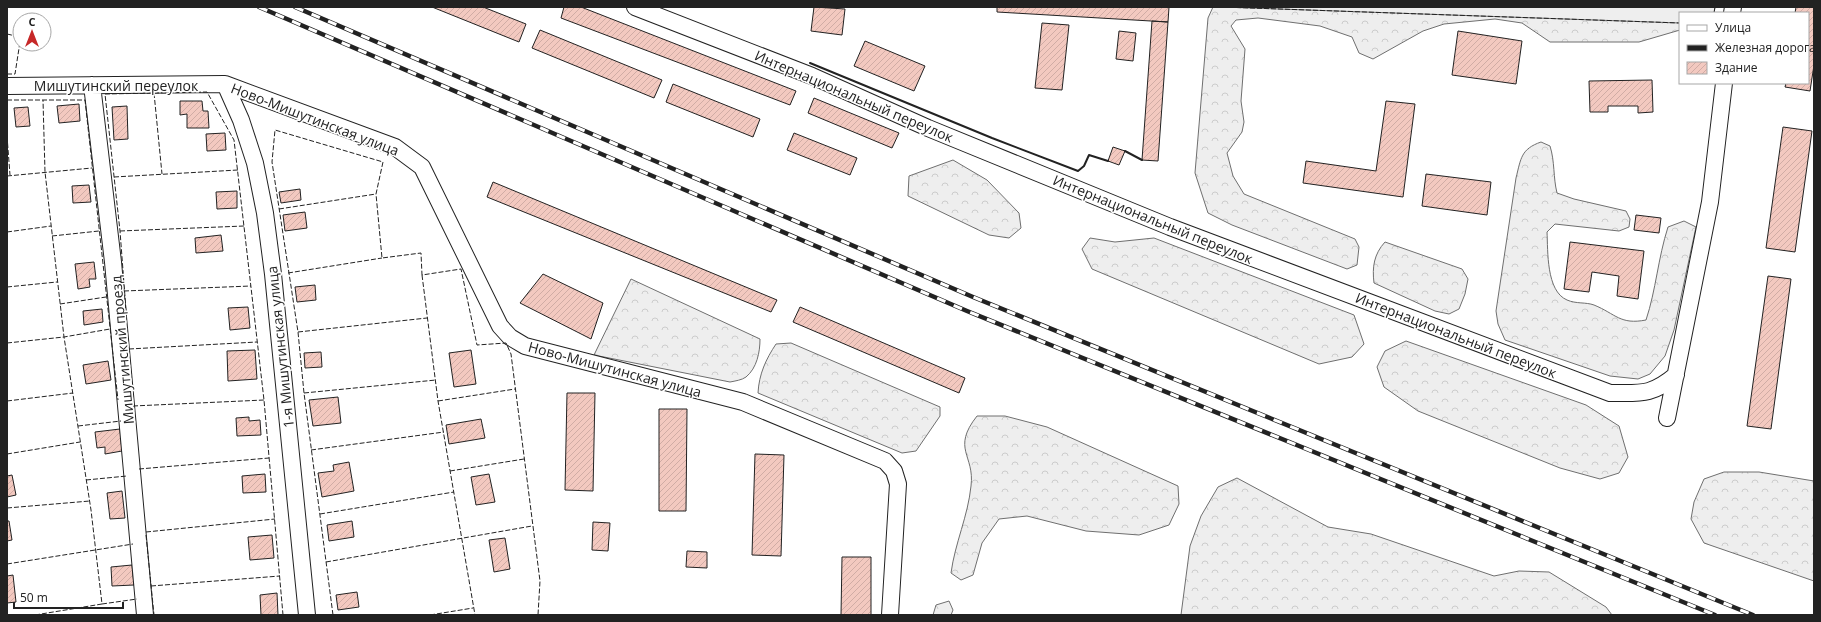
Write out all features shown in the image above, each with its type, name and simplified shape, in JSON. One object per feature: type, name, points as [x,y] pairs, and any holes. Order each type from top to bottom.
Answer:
[{"type":"street","name":"Интернациональный переулок","points":[[634,7],[812,76],[928,128],[1170,227],[1610,393],[1644,394],[1662,386],[1676,374]]},
{"type":"street","name":"Мишутинский переулок","points":[[7,86],[225,84]]},
{"type":"street","name":"1-я Мишутинская улица","points":[[225,84],[241,120],[255,163],[265,213],[273,274],[306,615]]},
{"type":"street","name":"Ново-Мишутинская улица","points":[[225,84],[395,147],[422,167],[500,326],[510,337],[525,346],[743,402],[886,461],[894,471],[898,484],[890,615]]},
{"type":"street","points":[[1667,418],[1710,202],[1724,84]]},
{"type":"street","name":"Мишутинский проезд","points":[[92,85],[113,262],[145,615]]},
{"type":"green space","points":[[1213,7],[1402,7],[1679,13],[1679,30],[1639,42],[1550,42],[1522,23],[1495,19],[1444,24],[1423,31],[1373,59],[1359,53],[1352,37],[1320,26],[1258,18],[1236,20],[1231,26],[1245,49],[1241,101],[1244,122],[1242,132],[1227,153],[1233,176],[1244,194],[1355,239],[1359,247],[1357,265],[1347,269],[1232,225],[1208,213],[1195,173],[1208,18]]},
{"type":"green space","points":[[1222,7],[1715,7],[1714,12],[1679,12],[1679,23]]},
{"type":"green space","points":[[1541,142],[1550,146],[1557,193],[1574,199],[1626,211],[1630,219],[1629,227],[1619,231],[1555,224],[1547,232],[1548,259],[1552,280],[1560,295],[1567,300],[1594,305],[1624,320],[1646,320],[1668,227],[1684,221],[1696,227],[1674,330],[1665,356],[1650,374],[1638,379],[1610,376],[1505,340],[1498,324],[1496,311],[1516,178],[1523,155],[1529,148]]},
{"type":"green space","points":[[953,160],[987,180],[1019,213],[1021,228],[1009,238],[989,235],[908,196],[909,176]]},
{"type":"green space","points":[[1090,238],[1115,242],[1154,238],[1354,315],[1364,344],[1352,357],[1319,364],[1092,269],[1082,249]]},
{"type":"green space","points":[[1385,242],[1462,269],[1468,279],[1465,294],[1459,309],[1449,314],[1435,311],[1374,283],[1373,272],[1376,256]]},
{"type":"green space","points":[[631,279],[760,339],[757,360],[750,373],[743,379],[730,382],[594,355]]},
{"type":"green space","points":[[1406,341],[1586,405],[1619,426],[1628,457],[1619,473],[1600,479],[1560,468],[1418,411],[1384,387],[1377,367],[1385,351]]},
{"type":"green space","points":[[791,343],[940,407],[940,416],[916,451],[902,453],[758,393],[764,367],[776,344]]},
{"type":"green space","points":[[977,416],[1005,416],[1047,427],[1178,486],[1179,504],[1169,525],[1139,535],[1086,531],[1027,516],[999,519],[982,543],[973,575],[961,580],[951,573],[971,486],[970,467],[965,444],[966,436],[969,427]]},
{"type":"green space","points":[[1724,472],[1759,472],[1814,481],[1814,581],[1704,543],[1691,519],[1694,502],[1704,479]]},
{"type":"green space","points":[[1237,478],[1328,527],[1371,534],[1494,576],[1519,571],[1549,572],[1606,607],[1612,615],[1181,615],[1190,546],[1201,516],[1218,487]]},
{"type":"green space","points":[[949,601],[953,610],[951,615],[933,615],[936,605]]},
{"type":"building","points":[[432,7],[483,7],[526,24],[519,42]]},
{"type":"building","points":[[564,7],[581,7],[796,91],[790,105],[561,18]]},
{"type":"building","points":[[814,7],[845,9],[842,35],[811,31]]},
{"type":"building","points":[[997,7],[1169,7],[1168,22],[997,12]]},
{"type":"building","points":[[1796,7],[1814,7],[1814,65],[1810,91],[1785,87],[1786,84],[1809,84],[1809,12],[1795,12]]},
{"type":"building","points":[[1152,21],[1168,22],[1158,161],[1142,160]]},
{"type":"building","points":[[1042,23],[1069,25],[1062,90],[1035,88]]},
{"type":"building","points":[[540,30],[662,80],[654,98],[532,48]]},
{"type":"building","points":[[1119,31],[1136,33],[1133,61],[1116,59]]},
{"type":"building","points":[[1458,31],[1522,41],[1516,84],[1452,75]]},
{"type":"building","points":[[865,41],[925,66],[914,91],[854,66]]},
{"type":"building","points":[[1652,80],[1653,112],[1638,113],[1638,106],[1608,106],[1608,112],[1590,112],[1589,81]]},
{"type":"building","points":[[673,84],[760,119],[753,137],[666,102]]},
{"type":"building","points":[[814,98],[899,133],[892,148],[808,113]]},
{"type":"building","points":[[180,101],[202,101],[203,111],[208,111],[209,128],[187,128],[187,114],[180,115]]},
{"type":"building","points":[[1386,101],[1415,104],[1403,197],[1303,183],[1306,161],[1376,171]]},
{"type":"building","points":[[79,104],[80,121],[59,123],[57,106]]},
{"type":"building","points":[[127,106],[128,139],[114,140],[112,107]]},
{"type":"building","points":[[28,107],[30,126],[16,127],[14,108]]},
{"type":"building","points":[[1783,127],[1812,131],[1795,252],[1766,248]]},
{"type":"building","points":[[225,133],[226,150],[207,151],[206,134]]},
{"type":"building","points":[[794,133],[857,158],[850,175],[787,150]]},
{"type":"building","points":[[1113,147],[1125,151],[1119,165],[1108,161]]},
{"type":"building","points":[[1426,174],[1491,182],[1487,215],[1422,206]]},
{"type":"building","points":[[493,182],[777,300],[771,312],[487,197]]},
{"type":"building","points":[[89,185],[91,202],[73,203],[72,186]]},
{"type":"building","points":[[300,189],[301,200],[281,203],[279,192]]},
{"type":"building","points":[[237,191],[237,208],[217,209],[216,192]]},
{"type":"building","points":[[305,212],[307,228],[285,231],[283,215]]},
{"type":"building","points":[[1636,215],[1661,218],[1659,233],[1634,230]]},
{"type":"building","points":[[221,235],[223,251],[196,253],[195,238]]},
{"type":"building","points":[[1570,242],[1644,251],[1638,299],[1617,296],[1619,276],[1592,272],[1589,292],[1564,289]]},
{"type":"building","points":[[94,262],[96,279],[89,279],[90,287],[78,289],[75,264]]},
{"type":"building","points":[[543,274],[603,303],[591,339],[520,303]]},
{"type":"building","points":[[1768,276],[1791,279],[1771,429],[1747,426]]},
{"type":"building","points":[[315,285],[316,300],[297,302],[295,287]]},
{"type":"building","points":[[248,307],[250,328],[230,330],[228,308]]},
{"type":"building","points":[[800,307],[965,378],[959,393],[793,322]]},
{"type":"building","points":[[102,309],[103,322],[84,325],[83,311]]},
{"type":"building","points":[[255,350],[257,379],[228,381],[227,351]]},
{"type":"building","points":[[471,350],[476,384],[454,387],[449,353]]},
{"type":"building","points":[[321,352],[322,367],[305,368],[304,353]]},
{"type":"building","points":[[108,361],[111,380],[86,384],[83,365]]},
{"type":"building","points":[[567,393],[595,393],[593,491],[565,490]]},
{"type":"building","points":[[338,397],[341,423],[313,426],[309,400]]},
{"type":"building","points":[[659,409],[687,409],[686,511],[659,511]]},
{"type":"building","points":[[249,417],[249,421],[260,420],[261,435],[237,436],[236,418]]},
{"type":"building","points":[[481,419],[485,438],[449,444],[446,425]]},
{"type":"building","points":[[120,429],[122,451],[105,454],[105,447],[97,448],[95,432]]},
{"type":"building","points":[[755,454],[784,455],[781,556],[752,555]]},
{"type":"building","points":[[349,462],[354,491],[322,497],[318,473],[334,471],[333,465]]},
{"type":"building","points":[[265,474],[266,492],[243,493],[242,476]]},
{"type":"building","points":[[489,474],[495,502],[476,505],[471,477]]},
{"type":"building","points":[[12,475],[16,495],[7,497],[7,476]]},
{"type":"building","points":[[122,491],[125,518],[110,519],[107,493]]},
{"type":"building","points":[[7,521],[9,521],[12,540],[7,541]]},
{"type":"building","points":[[352,521],[354,537],[329,541],[327,525]]},
{"type":"building","points":[[593,522],[610,523],[608,551],[592,550]]},
{"type":"building","points":[[272,535],[274,558],[250,560],[248,537]]},
{"type":"building","points":[[505,538],[510,569],[494,572],[489,540]]},
{"type":"building","points":[[687,551],[707,552],[707,568],[686,567]]},
{"type":"building","points":[[842,557],[871,557],[871,615],[841,615]]},
{"type":"building","points":[[132,565],[134,585],[112,586],[111,567]]},
{"type":"building","points":[[13,575],[16,602],[7,603],[7,576]]},
{"type":"building","points":[[357,592],[359,607],[338,610],[336,595]]},
{"type":"building","points":[[277,593],[278,615],[261,615],[260,595]]},
{"type":"railway","points":[[259,7],[967,311],[1715,615]]},
{"type":"railway","points":[[295,7],[973,297],[1753,615]]},
{"type":"fence","points":[[1222,7],[1679,23]]},
{"type":"fence","points":[[1714,12],[1715,7]]},
{"type":"fence","points":[[7,34],[12,35]]},
{"type":"fence","points":[[7,74],[15,74],[18,52]]},
{"type":"fence","points":[[126,310],[120,231],[105,94],[207,92],[234,140],[264,400],[283,615]]},
{"type":"fence","points":[[154,93],[162,174]]},
{"type":"fence","points":[[7,100],[85,100],[118,400]]},
{"type":"fence","points":[[35,615],[102,604],[91,510],[64,337],[45,172],[43,100]]},
{"type":"fence","points":[[333,615],[304,393],[298,332],[272,162],[275,130],[383,162],[376,194],[382,258],[421,253],[422,275],[461,269],[477,345],[506,343],[511,354],[540,581],[538,615]]},
{"type":"fence","points":[[7,136],[10,175]]},
{"type":"fence","points":[[7,176],[92,168]]},
{"type":"fence","points":[[114,177],[238,170]]},
{"type":"fence","points":[[279,209],[376,194]]},
{"type":"fence","points":[[7,232],[51,226]]},
{"type":"fence","points":[[120,231],[244,226]]},
{"type":"fence","points":[[52,236],[99,231]]},
{"type":"fence","points":[[288,273],[382,258]]},
{"type":"fence","points":[[422,275],[438,401],[475,615]]},
{"type":"fence","points":[[7,287],[57,282]]},
{"type":"fence","points":[[124,291],[251,286]]},
{"type":"fence","points":[[60,304],[106,297]]},
{"type":"fence","points":[[298,332],[427,318]]},
{"type":"fence","points":[[7,343],[64,337],[110,329]]},
{"type":"fence","points":[[129,349],[257,342]]},
{"type":"fence","points":[[304,393],[436,380]]},
{"type":"fence","points":[[438,401],[515,389]]},
{"type":"fence","points":[[7,401],[73,393]]},
{"type":"fence","points":[[133,406],[264,400]]},
{"type":"fence","points":[[78,426],[121,421]]},
{"type":"fence","points":[[311,450],[444,432]]},
{"type":"fence","points":[[7,454],[80,442]]},
{"type":"fence","points":[[139,469],[269,458]]},
{"type":"fence","points":[[450,471],[524,459]]},
{"type":"fence","points":[[86,480],[127,476]]},
{"type":"fence","points":[[320,514],[454,492]]},
{"type":"fence","points":[[7,508],[90,501]]},
{"type":"fence","points":[[146,532],[275,519]]},
{"type":"fence","points":[[326,562],[532,526]]},
{"type":"fence","points":[[146,535],[154,615]]},
{"type":"fence","points":[[7,564],[133,544]]},
{"type":"fence","points":[[151,586],[280,576]]},
{"type":"fence","points":[[102,604],[137,599]]},
{"type":"fence","points":[[430,615],[473,608]]},
{"type":"wall","points":[[810,63],[992,138],[1078,171],[1084,166],[1089,155],[1108,161]]},
{"type":"wall","points":[[1125,151],[1142,160]]}]
